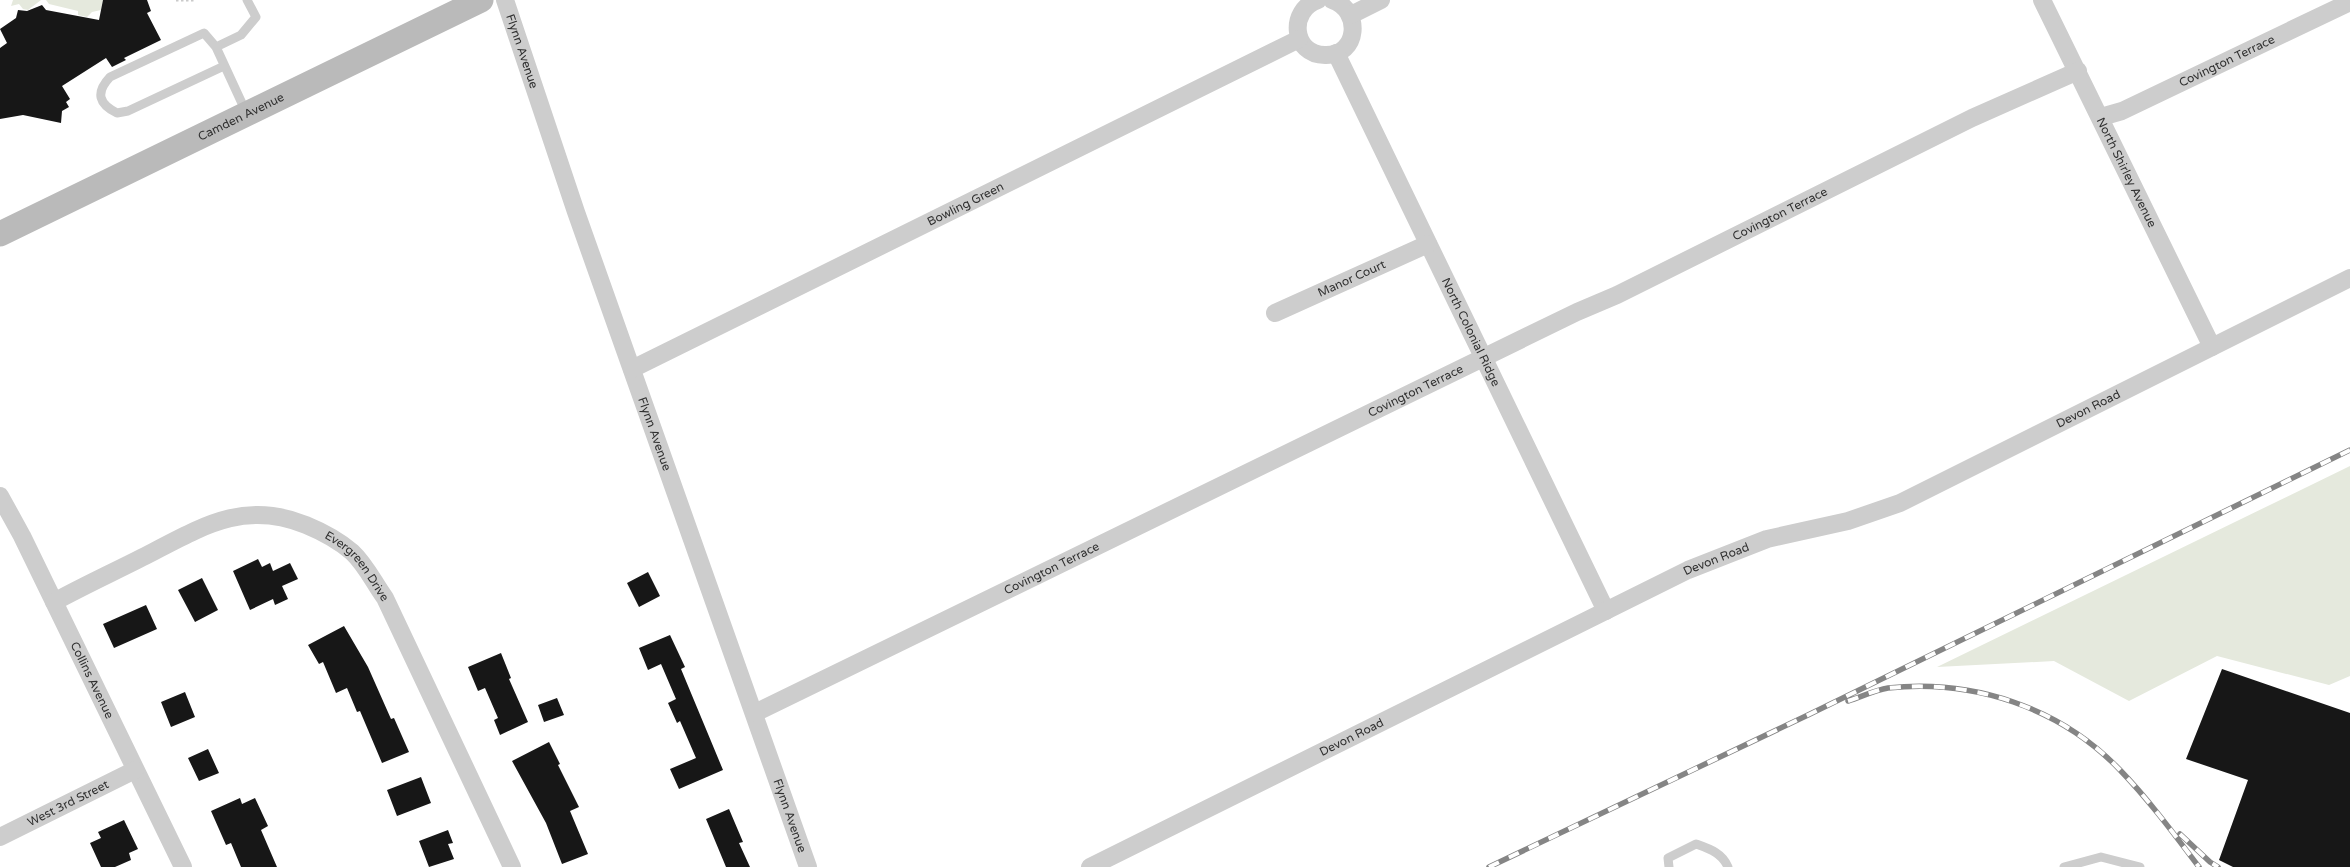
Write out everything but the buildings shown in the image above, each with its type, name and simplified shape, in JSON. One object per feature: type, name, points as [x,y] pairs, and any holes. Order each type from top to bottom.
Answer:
[{"type":"main road","name":"Camden Avenue","points":[[0,234],[481,0]]},
{"type":"street","name":"Flynn Avenue","points":[[505,0],[576,212],[808,867]]},
{"type":"street","points":[[1314,1],[1301,12],[1298,18],[1297,33],[1299,40],[1311,52],[1319,55],[1336,54],[1350,41],[1354,23],[1351,15],[1346,7],[1332,0]]},
{"type":"street","points":[[1351,15],[1381,0]]},
{"type":"street","name":"North Shirley Avenue","points":[[2042,0],[2212,347]]},
{"type":"street","name":"Covington Terrace","points":[[2101,118],[2130,107],[2350,2]]},
{"type":"street","name":"Bowling Green","points":[[632,369],[1299,40]]},
{"type":"street","name":"North Colonial Ridge","points":[[1336,54],[1606,611]]},
{"type":"street","name":"Covington Terrace","points":[[755,713],[1617,295],[1972,118],[2078,71]]},
{"type":"street","name":"Manor Court","points":[[1275,313],[1428,244]]},
{"type":"street","name":"Devon Road","points":[[1090,867],[1688,570],[1741,548],[1794,532],[1848,521],[1900,503],[2350,278]]},
{"type":"street","name":"Collins Avenue","points":[[0,496],[22,536],[182,867]]},
{"type":"street","name":"Evergreen Drive","points":[[54,602],[175,540],[223,519],[260,514],[277,515],[326,534],[353,553],[367,570],[385,598],[512,867]]},
{"type":"street","name":"West 3rd Street","points":[[0,837],[136,770]]},
{"type":"lane","points":[[216,47],[242,35],[256,17],[247,0]]},
{"type":"lane","points":[[224,66],[128,111],[118,113],[103,103],[100,94],[102,86],[110,77],[204,33],[216,47],[247,113]]},
{"type":"lane","points":[[1669,867],[1668,858],[1696,844],[1713,850],[1725,860],[1728,867]]},
{"type":"lane","points":[[2064,867],[2101,857],[2140,867]]},
{"type":"path","points":[[176,0],[196,0]]},
{"type":"shaded area","points":[[13,0],[41,0],[28,10],[23,9],[19,4],[11,6]]},
{"type":"shaded area","points":[[46,0],[103,0],[101,10],[92,12],[87,17],[78,15],[78,11],[49,4]]},
{"type":"shaded area","points":[[2350,466],[2350,676],[2329,685],[2217,656],[2129,701],[2054,661],[1937,667]]},
{"type":"railway","points":[[1489,867],[1808,715],[2350,450]]},
{"type":"railway","points":[[1848,701],[1888,688],[1920,686],[1952,688],[1983,693],[2043,714],[2070,729],[2096,748],[2120,770],[2151,805],[2199,867]]},
{"type":"railway","points":[[2180,834],[2218,867]]}]
